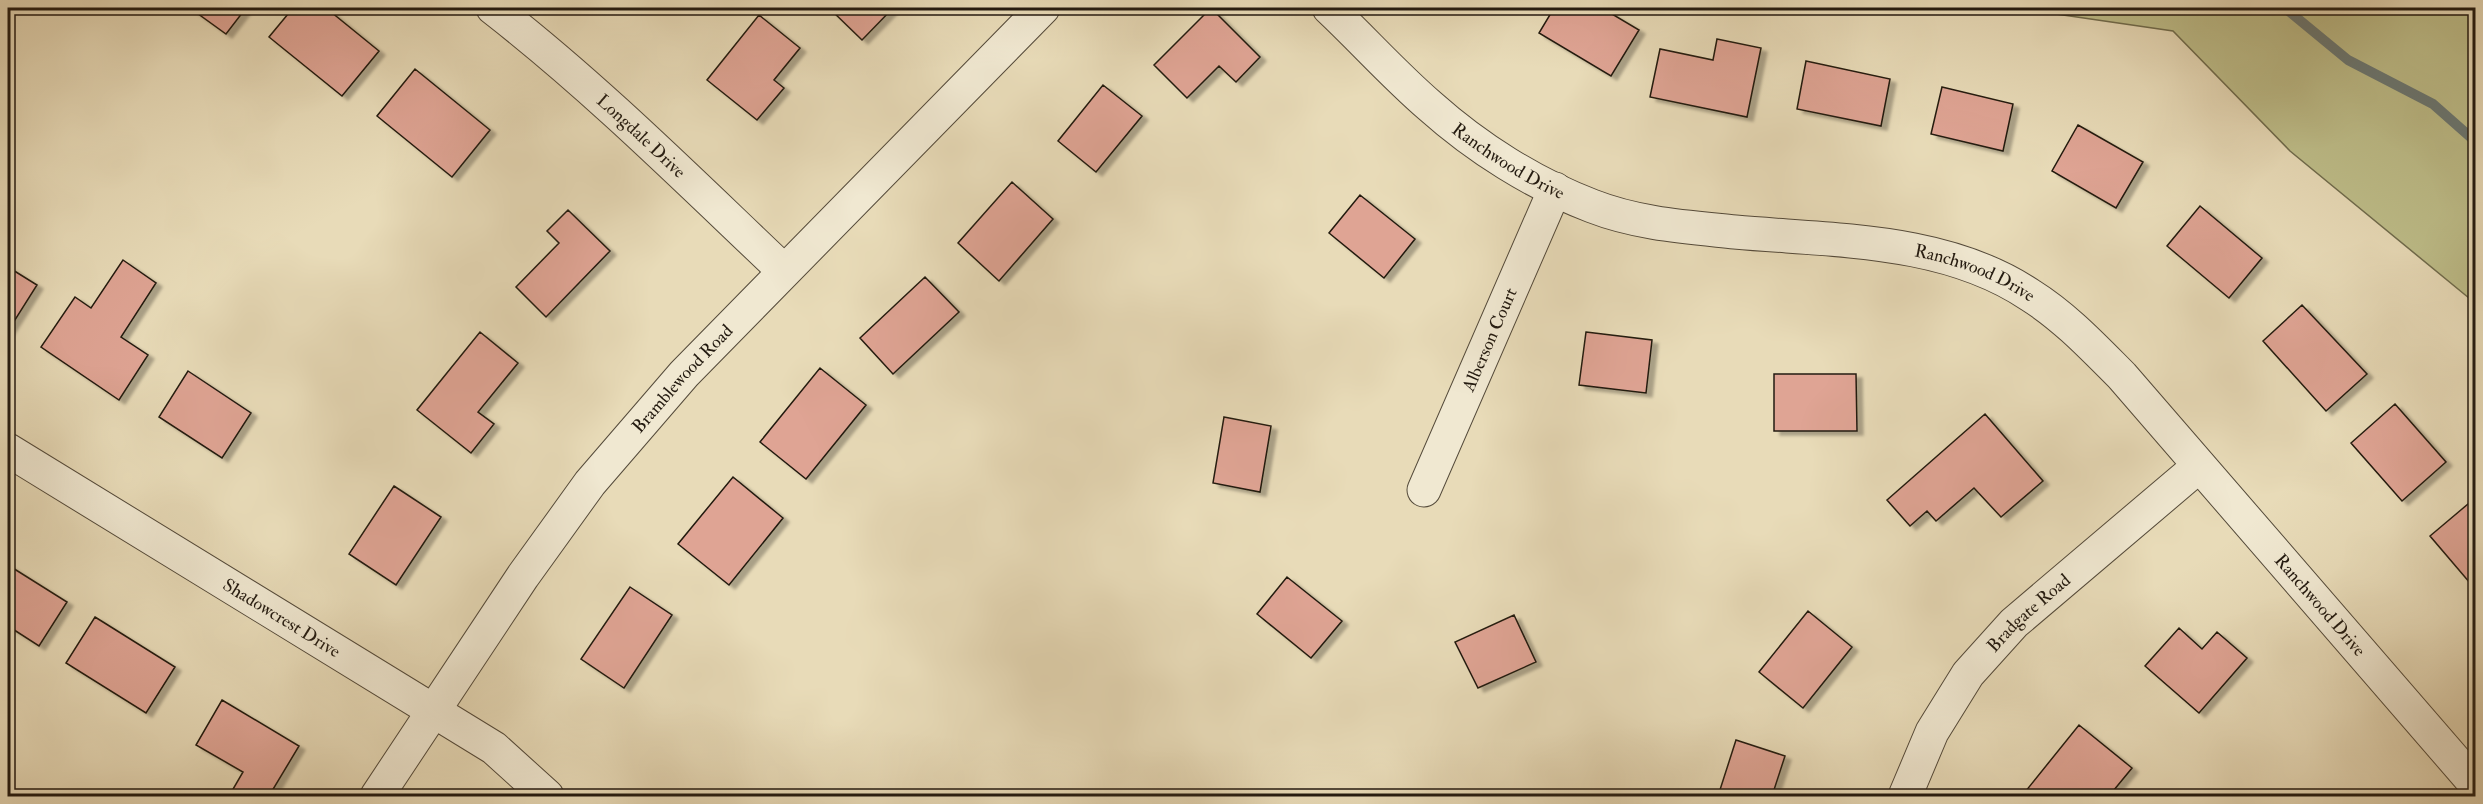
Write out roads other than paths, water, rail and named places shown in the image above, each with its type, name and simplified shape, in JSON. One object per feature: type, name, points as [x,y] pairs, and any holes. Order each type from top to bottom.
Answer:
[{"type":"street","name":"Longdale Drive","points":[[493,8],[544,47],[784,271]]},
{"type":"street","name":"Bramblewood Road","points":[[377,796],[523,576],[590,483],[684,374],[1042,8]]},
{"type":"street","name":"Ranchwood Drive","points":[[1329,8],[1430,106],[1491,154],[1593,207],[1654,224],[1898,247],[1952,258],[2004,279],[2031,295],[2079,332],[2122,376],[2475,786]]},
{"type":"street","name":"Alberson Court","points":[[1424,490],[1555,189]]},
{"type":"street","name":"Shadowcrest Drive","points":[[8,450],[494,748],[547,796]]},
{"type":"street","name":"Bradgate Road","points":[[1905,796],[1932,732],[1968,674],[2014,623],[2199,466]]},
{"type":"waterway","points":[[2285,8],[2348,60],[2433,104],[2476,142]]}]
